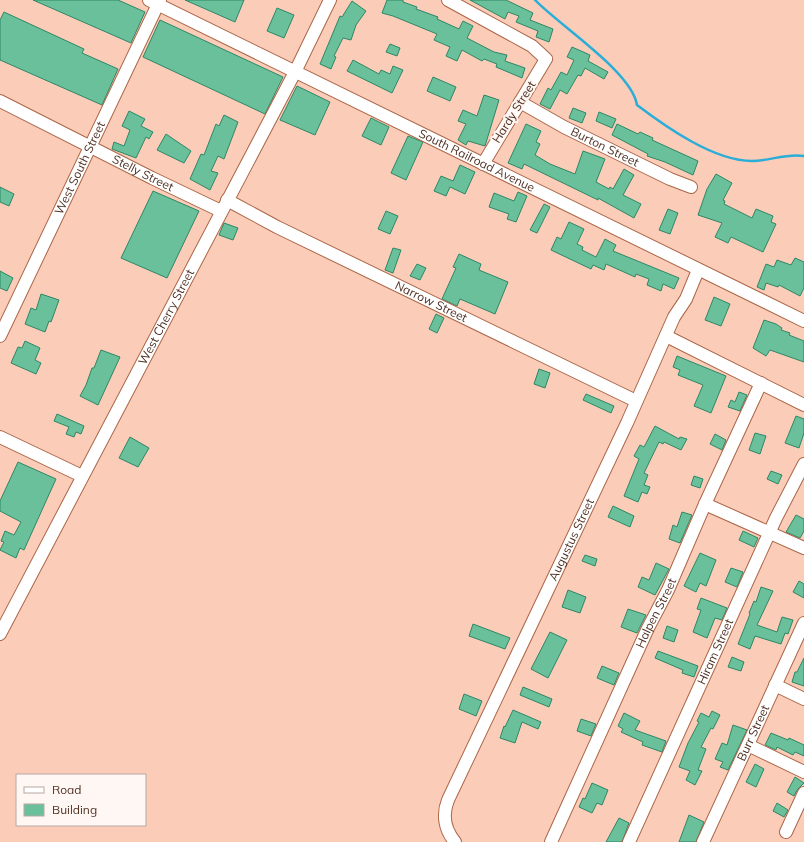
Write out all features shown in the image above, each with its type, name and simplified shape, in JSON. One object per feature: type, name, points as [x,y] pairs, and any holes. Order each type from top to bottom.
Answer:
[{"type":"street","name":"West Cherry Street","points":[[0,634],[295,72],[330,0]]},
{"type":"street","name":"Hardy Street","points":[[448,0],[532,46],[546,60],[483,164]]},
{"type":"street","name":"South Railroad Avenue","points":[[156,2],[295,72],[804,321]]},
{"type":"street","name":"West South Street","points":[[0,336],[91,148],[156,2]]},
{"type":"street","name":"Stelly Street","points":[[0,101],[91,148],[224,206]]},
{"type":"street","name":"Burton Street","points":[[520,102],[564,127],[670,179],[691,187]]},
{"type":"street","name":"Narrow Street","points":[[224,206],[277,227],[636,401]]},
{"type":"street","name":"Augustus Street","points":[[455,842],[447,832],[444,810],[674,317],[686,299],[698,270]]},
{"type":"street","points":[[666,336],[804,405]]},
{"type":"street","name":"Halpen Street","points":[[551,842],[648,628],[668,590],[705,504],[761,383]]},
{"type":"street","points":[[0,437],[82,476]]},
{"type":"street","name":"Hiram Street","points":[[630,842],[770,533],[804,464]]},
{"type":"street","points":[[705,504],[804,548]]},
{"type":"street","name":"Burr Street","points":[[703,842],[804,623]]},
{"type":"street","points":[[775,685],[804,699]]},
{"type":"street","points":[[748,745],[804,772]]},
{"type":"street","points":[[786,832],[804,793]]},
{"type":"building","points":[[33,0],[118,0],[145,12],[131,43]]},
{"type":"building","points":[[185,0],[244,0],[235,22]]},
{"type":"building","points":[[387,0],[403,0],[403,2],[417,7],[416,9],[438,17],[437,19],[459,29],[463,21],[473,26],[467,38],[494,52],[507,55],[505,61],[525,68],[522,78],[496,67],[497,64],[484,59],[482,61],[462,50],[457,61],[446,56],[450,47],[434,40],[437,34],[382,13]]},
{"type":"building","points":[[470,0],[506,0],[533,13],[530,20],[553,29],[549,42],[536,37],[538,31],[516,22],[519,16],[508,12],[505,19]]},
{"type":"building","points":[[352,1],[366,11],[356,25],[351,40],[343,38],[334,56],[336,57],[331,69],[320,64],[340,16],[342,17]]},
{"type":"building","points":[[277,8],[294,15],[284,38],[267,31]]},
{"type":"building","points":[[4,12],[84,49],[82,53],[118,69],[102,105],[0,60],[0,20]]},
{"type":"building","points":[[160,20],[283,77],[265,114],[143,57]]},
{"type":"building","points":[[390,44],[400,48],[397,56],[386,52]]},
{"type":"building","points":[[572,47],[590,55],[588,61],[608,72],[604,79],[585,68],[581,76],[578,75],[567,94],[560,90],[550,109],[540,104],[548,88],[551,90],[561,72],[567,75],[574,60],[567,57]]},
{"type":"building","points":[[353,60],[379,74],[381,70],[390,74],[393,66],[403,70],[392,93],[347,71]]},
{"type":"building","points":[[433,77],[456,87],[450,101],[427,91]]},
{"type":"building","points":[[297,86],[330,102],[315,135],[280,120]]},
{"type":"building","points":[[484,95],[499,100],[485,146],[468,141],[466,145],[458,140],[466,124],[458,121],[463,110],[477,116]]},
{"type":"building","points":[[573,108],[586,113],[582,123],[569,118]]},
{"type":"building","points":[[129,111],[145,119],[141,126],[153,132],[149,139],[146,137],[136,158],[112,149],[114,142],[124,146],[130,130],[122,126]]},
{"type":"building","points":[[599,112],[616,119],[612,128],[596,121]]},
{"type":"building","points":[[224,115],[238,122],[224,159],[218,156],[211,171],[218,173],[210,190],[190,179],[201,154],[204,155],[216,124],[219,126]]},
{"type":"building","points":[[371,118],[389,127],[381,145],[362,136]]},
{"type":"building","points":[[526,124],[541,131],[536,142],[540,144],[535,155],[550,164],[575,174],[583,151],[605,159],[596,182],[609,189],[610,187],[613,189],[624,169],[634,175],[623,195],[641,204],[634,218],[598,198],[598,200],[524,164],[522,169],[508,163]]},
{"type":"building","points":[[617,124],[638,134],[640,132],[653,138],[652,140],[698,161],[693,175],[665,162],[647,156],[648,154],[612,135]]},
{"type":"building","points":[[166,134],[191,151],[184,163],[157,150]]},
{"type":"building","points":[[408,136],[423,142],[406,180],[391,173]]},
{"type":"building","points":[[460,165],[475,172],[465,194],[450,187],[446,196],[434,191],[441,176],[453,181]]},
{"type":"building","points":[[716,174],[732,183],[723,200],[725,201],[724,204],[752,218],[756,209],[773,216],[771,222],[776,224],[763,252],[731,237],[728,243],[715,237],[722,223],[698,215],[707,189]]},
{"type":"building","points":[[0,187],[14,194],[9,206],[0,202]]},
{"type":"building","points":[[153,191],[199,211],[167,278],[121,258]]},
{"type":"building","points":[[518,192],[527,196],[516,222],[507,219],[509,214],[489,207],[494,193],[514,201]]},
{"type":"building","points":[[544,204],[550,207],[537,233],[530,230]]},
{"type":"building","points":[[668,209],[678,213],[670,234],[659,230]]},
{"type":"building","points":[[386,211],[398,216],[390,234],[378,229]]},
{"type":"building","points":[[569,222],[584,229],[577,244],[583,247],[582,250],[596,257],[605,239],[616,245],[613,251],[679,278],[674,289],[663,284],[661,291],[647,285],[649,279],[636,274],[635,277],[606,264],[604,270],[593,265],[591,269],[551,250],[557,237],[561,239]]},
{"type":"building","points":[[224,223],[238,228],[233,240],[219,235]]},
{"type":"building","points":[[393,248],[401,250],[393,273],[385,270]]},
{"type":"building","points":[[459,254],[481,264],[479,270],[508,282],[495,314],[460,299],[457,306],[442,299],[456,268],[453,267]]},
{"type":"building","points":[[795,258],[804,262],[804,288],[800,296],[779,285],[778,287],[766,283],[764,290],[757,287],[766,264],[774,267],[777,260],[791,265]]},
{"type":"building","points":[[417,264],[426,268],[420,280],[410,276]]},
{"type":"building","points":[[0,271],[13,278],[7,291],[0,288]]},
{"type":"building","points":[[41,294],[59,300],[51,322],[49,321],[45,332],[25,324],[31,308],[36,310]]},
{"type":"building","points":[[714,297],[730,304],[721,326],[705,320]]},
{"type":"building","points":[[436,314],[444,318],[437,333],[429,329]]},
{"type":"building","points":[[764,320],[776,324],[782,328],[781,330],[790,333],[789,335],[804,341],[804,362],[770,350],[766,356],[753,348]]},
{"type":"building","points":[[25,341],[40,348],[35,360],[41,363],[36,374],[11,363],[18,347],[22,348]]},
{"type":"building","points":[[101,350],[120,357],[98,405],[80,396]]},
{"type":"building","points":[[677,356],[726,376],[711,413],[694,406],[703,385],[678,375],[680,370],[673,367]]},
{"type":"building","points":[[539,369],[550,373],[545,388],[534,384]]},
{"type":"building","points":[[739,392],[747,395],[740,411],[728,407],[731,400],[735,402]]},
{"type":"building","points":[[586,394],[614,406],[611,413],[583,400]]},
{"type":"building","points":[[57,414],[84,426],[81,434],[76,432],[74,437],[66,434],[69,427],[54,421]]},
{"type":"building","points":[[796,416],[804,419],[804,433],[799,448],[785,443]]},
{"type":"building","points":[[655,426],[679,439],[680,437],[687,439],[681,450],[664,442],[663,444],[659,442],[644,473],[648,475],[644,485],[650,487],[647,494],[642,492],[638,502],[624,496],[639,459],[634,456],[640,445],[644,447]]},
{"type":"building","points":[[755,433],[766,436],[760,454],[749,450]]},
{"type":"building","points":[[715,434],[726,440],[722,450],[710,444]]},
{"type":"building","points":[[130,437],[149,448],[138,467],[119,458]]},
{"type":"building","points":[[18,462],[56,479],[24,550],[20,548],[16,558],[0,550],[4,542],[1,541],[5,531],[14,535],[21,522],[0,511],[0,501]]},
{"type":"building","points":[[771,471],[782,475],[778,484],[767,479]]},
{"type":"building","points":[[694,476],[703,479],[700,488],[691,485]]},
{"type":"building","points":[[613,506],[634,516],[630,527],[608,517]]},
{"type":"building","points":[[682,512],[692,515],[680,543],[669,539],[673,525],[677,527]]},
{"type":"building","points":[[796,515],[804,519],[804,531],[800,538],[786,532]]},
{"type":"building","points":[[743,531],[758,538],[754,547],[739,540]]},
{"type":"building","points":[[700,553],[716,560],[706,586],[700,583],[696,592],[684,586]]},
{"type":"building","points":[[585,555],[597,559],[595,566],[582,561]]},
{"type":"building","points":[[656,563],[669,569],[655,595],[638,587],[642,577],[649,580]]},
{"type":"building","points":[[731,568],[743,572],[737,587],[725,582]]},
{"type":"building","points":[[799,581],[804,584],[804,598],[793,592]]},
{"type":"building","points":[[761,587],[773,591],[757,625],[777,632],[782,617],[793,620],[788,634],[785,633],[781,644],[755,636],[750,649],[738,644],[750,614],[749,613],[754,601],[756,602]]},
{"type":"building","points":[[568,590],[586,597],[580,613],[562,607]]},
{"type":"building","points":[[701,598],[727,608],[722,620],[715,618],[707,638],[693,632],[701,610],[697,609]]},
{"type":"building","points":[[628,609],[646,615],[637,633],[621,627]]},
{"type":"building","points":[[473,624],[510,638],[505,649],[469,636]]},
{"type":"building","points":[[667,626],[678,630],[674,642],[663,638]]},
{"type":"building","points":[[550,632],[567,640],[548,678],[531,669]]},
{"type":"building","points":[[658,651],[698,666],[694,677],[682,673],[683,670],[655,658]]},
{"type":"building","points":[[732,657],[744,662],[741,671],[728,667]]},
{"type":"building","points":[[804,658],[804,686],[792,682],[795,672],[797,672]]},
{"type":"building","points":[[602,666],[619,673],[614,685],[597,678]]},
{"type":"building","points":[[523,687],[552,699],[549,707],[520,695]]},
{"type":"building","points":[[464,694],[482,701],[476,716],[459,709]]},
{"type":"building","points":[[513,710],[541,722],[538,729],[522,722],[515,743],[500,738],[504,726],[505,727]]},
{"type":"building","points":[[712,711],[720,715],[701,747],[706,749],[698,770],[702,771],[695,785],[686,780],[690,771],[679,767],[688,743],[699,722],[697,721],[701,713],[709,717]]},
{"type":"building","points":[[624,713],[640,721],[635,730],[666,741],[662,752],[642,745],[643,742],[621,732],[623,729],[618,726]]},
{"type":"building","points":[[581,719],[596,724],[591,736],[577,731]]},
{"type":"building","points":[[733,725],[747,730],[728,770],[720,767],[723,762],[715,759],[722,743],[727,745]]},
{"type":"building","points":[[771,733],[788,740],[789,738],[804,745],[804,756],[795,752],[793,755],[777,747],[776,750],[765,745]]},
{"type":"building","points":[[755,764],[764,769],[756,787],[746,782]]},
{"type":"building","points":[[795,777],[804,783],[797,790],[794,796],[787,792]]},
{"type":"building","points":[[592,783],[608,790],[602,805],[597,803],[592,813],[579,807],[583,798],[585,799]]},
{"type":"building","points":[[777,803],[788,810],[784,817],[773,811]]},
{"type":"building","points":[[689,815],[704,822],[696,842],[679,842]]},
{"type":"building","points":[[619,818],[629,823],[622,842],[606,842]]},
{"type":"waterway","points":[[535,0],[609,64],[632,92],[637,105],[691,141],[722,155],[752,161],[797,155],[804,156]]}]
